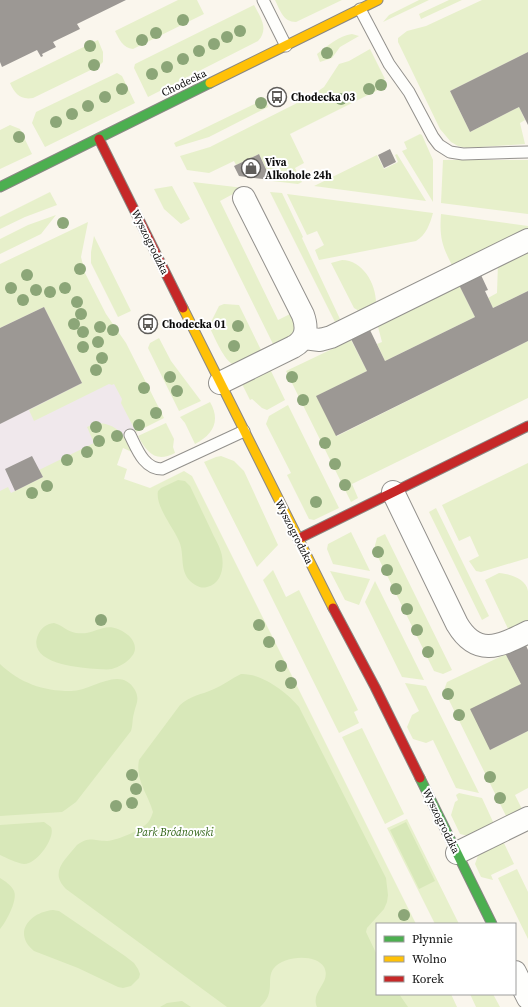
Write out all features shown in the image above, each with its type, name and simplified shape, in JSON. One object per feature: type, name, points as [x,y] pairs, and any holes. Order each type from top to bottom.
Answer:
[{"type":"street","name":"Chodecka","points":[[0,187],[378,0]]},
{"type":"street","name":"Wyszogrodzka","points":[[99,139],[298,539],[375,687],[491,923]]},
{"type":"street","points":[[220,383],[293,347],[304,338],[306,326],[303,315],[244,198]]},
{"type":"street","points":[[304,338],[320,340],[331,337],[528,240]]},
{"type":"street","points":[[298,539],[528,426]]},
{"type":"street","points":[[393,492],[464,634],[476,644],[490,646],[506,643],[528,632]]},
{"type":"street","points":[[456,853],[528,818]]},
{"type":"street","points":[[516,974],[528,998]]},
{"type":"lane","points":[[263,0],[286,46]]},
{"type":"lane","points":[[360,9],[392,70],[409,92],[433,137],[439,145],[450,152],[464,154],[528,152]]},
{"type":"lane","points":[[130,435],[143,460],[154,468],[162,469],[244,431]]},
{"type":"shaded area","points":[[60,253],[146,427],[0,499],[0,283]]},
{"type":"green space","points":[[178,0],[197,0],[204,14],[133,49],[124,45],[120,40],[115,31]]},
{"type":"green space","points":[[275,0],[342,0],[296,22],[285,18]]},
{"type":"green space","points":[[419,0],[429,0],[383,22],[389,15]]},
{"type":"green space","points":[[449,0],[462,0],[421,19],[419,14]]},
{"type":"green space","points":[[482,0],[528,0],[528,52],[450,91],[470,132],[519,107],[525,120],[520,123],[525,144],[466,148],[451,142],[440,129],[398,42],[398,38],[407,31],[426,26]]},
{"type":"green space","points":[[254,5],[263,23],[263,32],[258,41],[148,97],[134,68],[135,64]]},
{"type":"green space","points":[[352,34],[359,36],[340,47],[332,58],[320,62],[317,54],[338,39]]},
{"type":"green space","points":[[98,40],[103,52],[103,62],[99,66],[33,98],[21,97],[12,87],[10,83]]},
{"type":"green space","points":[[370,49],[385,79],[383,80],[386,86],[290,134],[304,163],[295,168],[302,182],[298,184],[272,181],[259,154],[236,165],[234,161],[209,173],[187,170],[180,156],[210,147],[311,96],[324,87],[339,64],[349,61]]},
{"type":"green space","points":[[117,73],[122,76],[135,103],[45,147],[32,123],[36,112]]},
{"type":"green space","points":[[265,99],[268,107],[209,137],[176,147],[174,143]]},
{"type":"green space","points":[[10,125],[20,129],[32,154],[0,169],[0,130]]},
{"type":"green space","points":[[420,134],[422,135],[433,160],[433,202],[402,151],[407,149],[404,142]]},
{"type":"green space","points":[[397,154],[426,201],[314,186],[377,155],[384,169],[398,162],[395,155]]},
{"type":"green space","points":[[443,160],[528,160],[528,214],[441,203]]},
{"type":"green space","points":[[193,182],[244,188],[220,201],[278,320],[292,313],[298,331],[274,346]]},
{"type":"green space","points":[[172,186],[190,219],[181,224],[164,209],[154,189]]},
{"type":"green space","points":[[50,192],[57,205],[25,217],[0,229],[0,217]]},
{"type":"green space","points":[[270,192],[282,193],[340,319],[335,322]]},
{"type":"green space","points":[[287,194],[433,213],[425,232],[416,241],[319,260],[315,250],[324,245],[317,231],[307,235]]},
{"type":"green space","points":[[441,214],[528,226],[528,233],[454,269],[447,255],[441,237]]},
{"type":"green space","points":[[56,215],[41,234],[0,254],[0,239],[28,225]]},
{"type":"green space","points":[[88,222],[81,257],[85,273],[106,314],[126,343],[164,418],[136,432],[121,403],[122,399],[114,384],[109,384],[34,421],[29,410],[82,383],[44,307],[0,328],[0,264]]},
{"type":"green space","points":[[94,236],[131,311],[118,317],[91,263],[91,252]]},
{"type":"green space","points":[[528,248],[528,291],[493,308],[488,298],[497,293],[498,263]]},
{"type":"green space","points":[[342,260],[350,261],[356,264],[367,275],[371,282],[376,297],[376,305],[364,314],[354,308],[331,263]]},
{"type":"green space","points":[[458,283],[475,317],[385,361],[377,344],[382,342],[377,323]]},
{"type":"green space","points":[[224,304],[239,305],[262,352],[234,365],[230,363],[223,354],[209,326],[219,306]]},
{"type":"green space","points":[[159,338],[171,361],[201,401],[179,411],[148,348],[150,343]]},
{"type":"green space","points":[[351,340],[367,371],[317,396],[337,436],[528,341],[528,398],[352,484],[358,498],[351,502],[286,371]]},
{"type":"green space","points":[[270,369],[285,400],[267,410],[262,408],[252,399],[250,400],[242,384]]},
{"type":"green space","points":[[210,402],[215,415],[213,427],[211,432],[195,444],[185,423],[180,417]]},
{"type":"green space","points":[[288,405],[339,508],[314,520],[309,519],[287,475],[291,473],[266,424],[269,416]]},
{"type":"green space","name":"Park Bródnowski","points":[[96,423],[109,425],[123,435],[132,452],[123,448],[117,465],[127,469],[124,479],[150,488],[184,471],[192,476],[416,923],[376,923],[376,995],[451,995],[457,1007],[0,1007],[0,491],[8,487],[11,493],[43,477],[39,470],[94,443],[87,427]]},
{"type":"green space","points":[[166,423],[174,439],[173,447],[175,453],[162,457],[153,455],[145,447],[138,436]]},
{"type":"green space","points":[[221,456],[234,461],[244,471],[278,545],[257,567],[204,462]]},
{"type":"green space","points":[[528,463],[528,558],[481,572],[476,571],[469,561],[479,556],[470,536],[459,541],[442,505]]},
{"type":"green space","points":[[178,480],[185,481],[190,486],[221,552],[223,563],[219,578],[212,585],[207,587],[198,586],[190,581],[184,572],[181,546],[159,503],[158,491]]},
{"type":"green space","points":[[436,508],[489,616],[482,620],[429,512]]},
{"type":"green space","points":[[351,532],[370,571],[333,564],[327,549],[328,544]]},
{"type":"green space","points":[[385,534],[452,670],[443,674],[434,671],[374,549],[377,538]]},
{"type":"green space","points":[[273,570],[286,597],[299,590],[358,710],[354,712],[359,723],[339,733],[263,580]]},
{"type":"green space","points":[[330,571],[370,579],[359,605],[345,600]]},
{"type":"green space","points":[[499,573],[507,574],[521,580],[527,587],[528,591],[528,620],[510,633],[485,580]]},
{"type":"green space","points":[[375,581],[424,680],[402,677],[365,602]]},
{"type":"green space","points":[[54,623],[76,633],[90,632],[107,627],[120,630],[132,639],[135,648],[134,653],[126,662],[118,667],[110,669],[79,667],[57,662],[47,658],[40,652],[36,645],[38,635],[41,630],[46,625]]},
{"type":"green space","points":[[506,654],[521,684],[490,750],[528,731],[528,788],[515,795],[522,809],[508,820],[444,690],[447,682]]},
{"type":"green space","points":[[0,664],[8,671],[32,685],[60,691],[87,688],[113,679],[121,679],[129,683],[135,690],[137,702],[131,731],[76,802],[62,812],[0,816]]},
{"type":"green space","points":[[241,674],[249,675],[273,684],[288,695],[299,707],[386,878],[388,895],[387,902],[384,909],[367,928],[366,932],[376,953],[376,995],[400,995],[408,1007],[317,1007],[316,996],[326,973],[324,967],[314,960],[299,958],[284,961],[274,968],[270,977],[270,991],[260,1007],[227,1007],[66,889],[61,883],[59,872],[61,866],[81,842],[89,840],[107,841],[117,839],[136,831],[149,821],[153,812],[140,780],[138,767],[139,760],[180,705],[192,697],[218,687]]},
{"type":"green space","points":[[405,683],[426,686],[479,793],[456,788],[433,740],[426,743],[413,739],[407,727],[412,715],[419,711]]},
{"type":"green space","points":[[362,728],[404,814],[385,824],[342,737]]},
{"type":"green space","points":[[459,793],[482,798],[495,826],[472,837],[460,834],[451,815],[455,802],[458,800],[456,795]]},
{"type":"green space","points":[[407,819],[459,923],[434,923],[387,828]]},
{"type":"green space","points":[[44,822],[51,827],[51,838],[44,850],[34,860],[24,864],[15,862],[0,855],[0,825]]},
{"type":"green space","points":[[406,822],[435,881],[419,889],[390,830]]},
{"type":"green space","points":[[502,839],[514,864],[491,875],[493,880],[481,877],[475,864],[480,850]]},
{"type":"green space","points":[[517,869],[528,892],[528,939],[498,878]]},
{"type":"green space","points":[[0,878],[11,887],[15,895],[11,911],[0,929]]},
{"type":"green space","points":[[53,910],[59,911],[134,963],[140,974],[139,978],[131,986],[123,988],[118,987],[78,968],[34,951],[24,937],[24,931],[27,924],[37,915]]},
{"type":"green space","points":[[470,995],[494,995],[500,1007],[476,1007]]},
{"type":"green space","points":[[182,1001],[191,1007],[160,1007],[167,1003]]},
{"type":"building","points":[[0,0],[126,0],[77,24],[80,29],[53,42],[56,47],[42,54],[43,56],[41,57],[37,50],[2,67],[0,62]]},
{"type":"building","points":[[528,52],[528,125],[519,107],[470,132],[450,91]]},
{"type":"building","points":[[390,149],[396,162],[384,168],[378,155]]},
{"type":"building","name":"Viva Alkohole 24h","points":[[259,154],[271,180],[239,176],[234,166]]},
{"type":"building","points":[[481,275],[488,290],[485,291],[493,308],[528,291],[528,341],[336,436],[316,396],[367,371],[351,339],[370,330],[385,361],[475,317],[459,285]]},
{"type":"building","points":[[44,307],[82,383],[0,424],[0,328]]},
{"type":"building","points":[[32,456],[43,477],[15,491],[5,469]]},
{"type":"building","points":[[525,643],[528,650],[528,731],[490,750],[470,709],[521,684],[505,653]]},
{"type":"traffic: fast","points":[[0,187],[210,83]]},
{"type":"traffic: fast","points":[[420,778],[492,923]]},
{"type":"traffic: slow","points":[[210,83],[378,0]]},
{"type":"traffic: slow","points":[[183,308],[333,608]]},
{"type":"traffic: jam","points":[[99,139],[183,308]]},
{"type":"traffic: jam","points":[[298,539],[528,426]]},
{"type":"traffic: jam","points":[[333,608],[375,687],[420,778]]},
{"type":"place","name":"Chodecka 03","points":[[277,97]]},
{"type":"place","name":"Viva Alkohole 24h","points":[[251,168]]},
{"type":"place","name":"Chodecka 01","points":[[148,324]]}]
